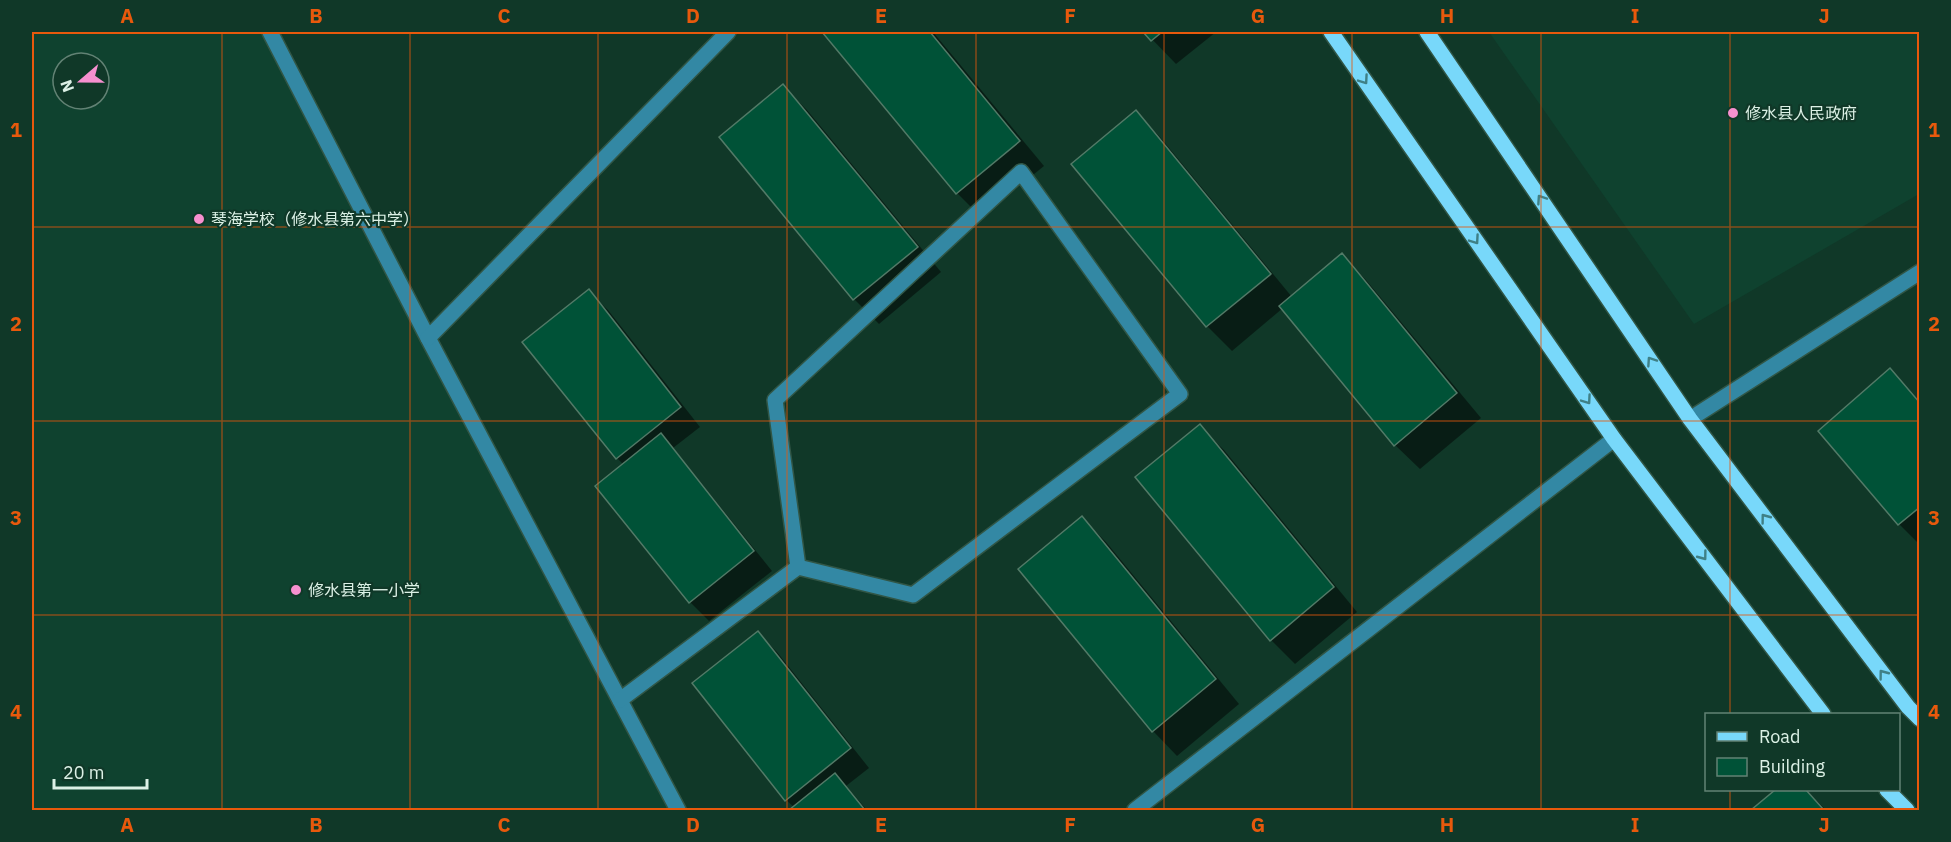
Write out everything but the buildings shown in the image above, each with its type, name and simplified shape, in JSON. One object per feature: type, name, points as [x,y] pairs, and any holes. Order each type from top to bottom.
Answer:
[{"type":"main road","points":[[1331,32],[1614,439],[1822,713]]},
{"type":"main road","points":[[1427,32],[1690,418],[1908,707],[1920,719]]},
{"type":"main road","points":[[1889,791],[1907,810]]},
{"type":"street","points":[[270,32],[428,338],[678,810]]},
{"type":"street","points":[[428,338],[728,32]]},
{"type":"street","points":[[620,700],[798,567],[913,594],[1180,394],[1021,172],[775,400],[798,567]]},
{"type":"street","points":[[1690,418],[1920,272]]},
{"type":"street","points":[[1135,810],[1614,439]]},
{"type":"shaded area","name":"修水县第一小学","points":[[32,32],[270,32],[678,810],[32,810]]},
{"type":"shaded area","name":"修水县人民政府","points":[[1489,32],[1919,32],[1919,194],[1694,324]]},
{"type":"place","name":"修水县人民政府","points":[[1733,113]]},
{"type":"place","name":"琴海学校（修水县第六中学）","points":[[199,219]]},
{"type":"place","name":"修水县第一小学","points":[[296,590]]}]
